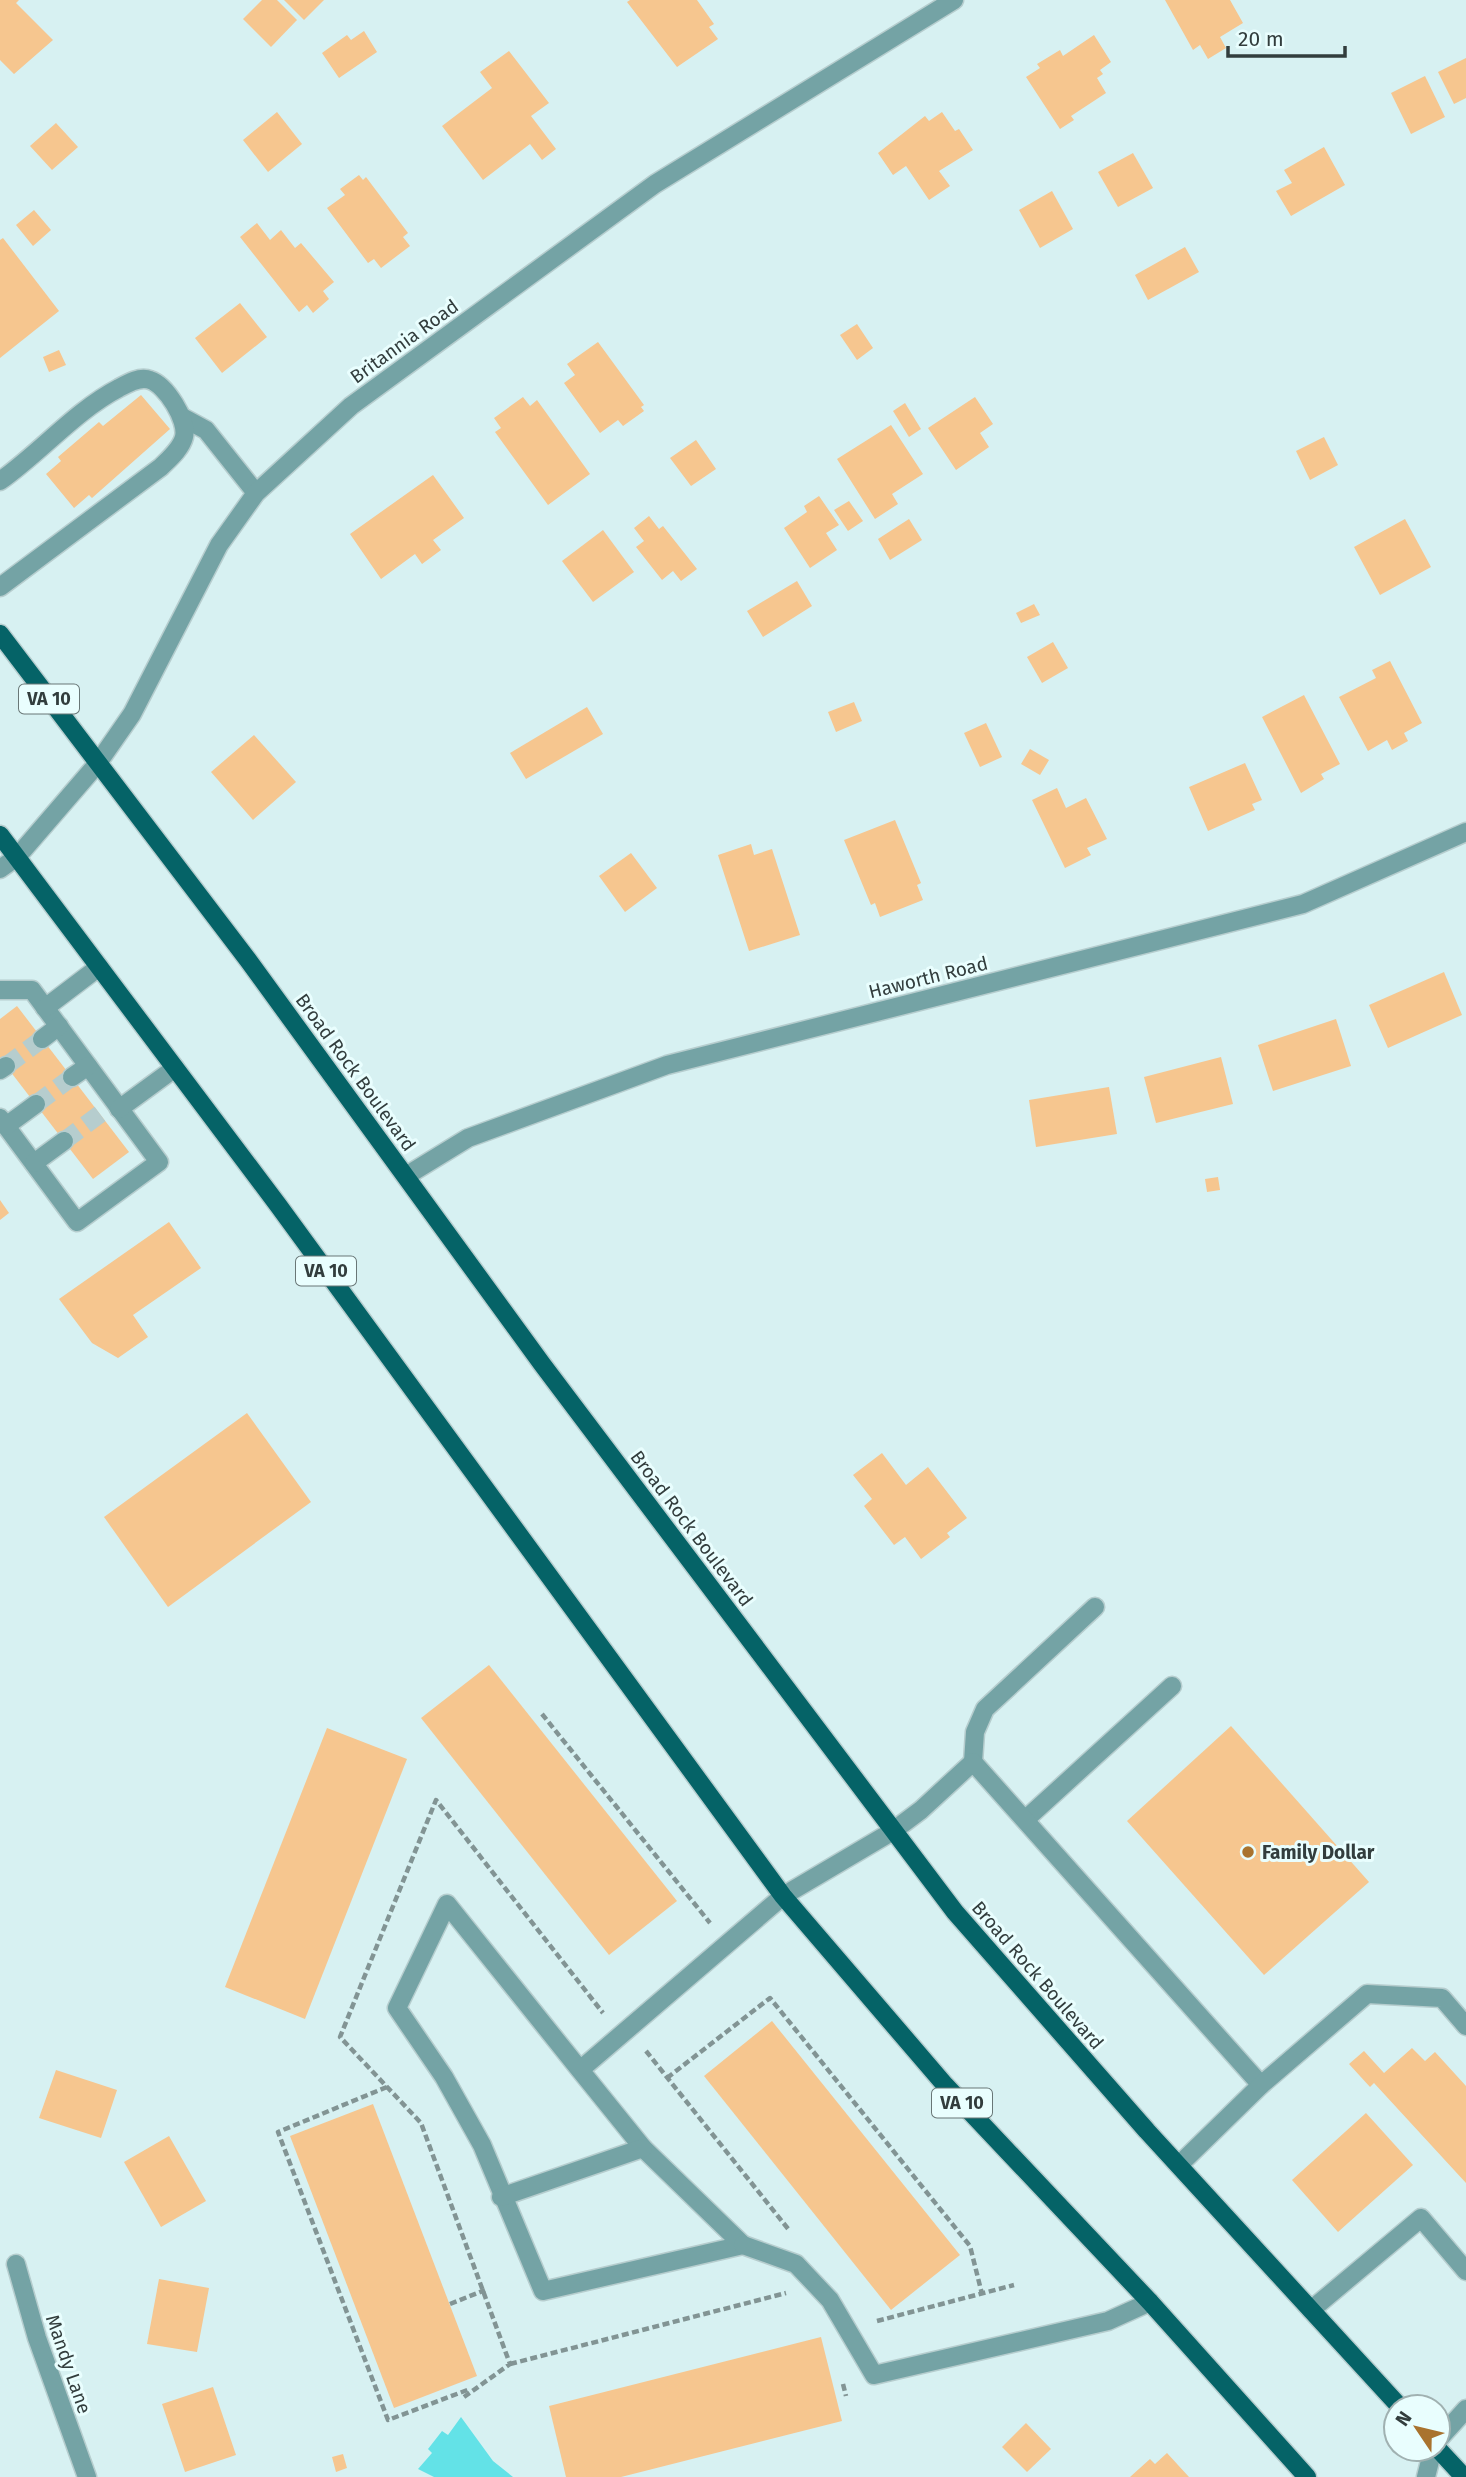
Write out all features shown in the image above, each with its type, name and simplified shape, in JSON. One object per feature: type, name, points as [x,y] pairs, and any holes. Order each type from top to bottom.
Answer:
[{"type":"main road","name":"Broad Rock Boulevard","points":[[0,635],[248,960],[542,1364],[955,1912],[1179,2165],[1387,2393]]},
{"type":"main road","name":"VA 10","points":[[0,835],[175,1068],[783,1896],[945,2085],[1150,2302],[1307,2477]]},
{"type":"main road","points":[[1451,2463],[1464,2477]]},
{"type":"street","name":"Britannia Road","points":[[0,869],[17,857],[98,763],[132,714],[219,545],[256,493],[351,406],[655,184],[954,0]]},
{"type":"street","points":[[0,481],[83,412],[117,388],[138,379],[149,379],[158,384],[181,417],[205,430],[256,493]]},
{"type":"street","points":[[0,587],[161,467],[184,438],[181,417]]},
{"type":"street","name":"Haworth Road","points":[[406,1176],[468,1138],[667,1065],[1304,904],[1466,832]]},
{"type":"street","points":[[45,1007],[99,967]]},
{"type":"street","points":[[0,990],[32,990],[159,1162],[78,1222],[3,1122],[36,1104]]},
{"type":"street","points":[[42,1039],[59,1026]]},
{"type":"street","points":[[72,1077],[88,1066]]},
{"type":"street","points":[[100,1114],[175,1068]]},
{"type":"street","points":[[34,1163],[64,1141]]},
{"type":"street","points":[[580,2070],[783,1896],[893,1831],[921,1810],[973,1762],[975,1732],[985,1709],[1095,1607]]},
{"type":"street","points":[[1027,1819],[1172,1686]]},
{"type":"street","points":[[973,1762],[1027,1819],[1261,2085]]},
{"type":"street","points":[[743,2245],[543,2291],[501,2197],[482,2145],[444,2077],[397,2008],[447,1904],[643,2148],[743,2245],[796,2264],[830,2300],[874,2375],[1108,2321],[1150,2302]]},
{"type":"street","points":[[1179,2165],[1261,2085],[1367,1994],[1442,1998],[1466,2026]]},
{"type":"street","points":[[501,2197],[643,2148]]},
{"type":"street","points":[[1311,2310],[1421,2218],[1466,2271]]},
{"type":"street","name":"Mandy Lane","points":[[16,2264],[37,2338],[86,2477]]},
{"type":"street","points":[[1452,2424],[1466,2409]]},
{"type":"path","points":[[542,1714],[727,1944]]},
{"type":"path","points":[[667,2078],[770,1998],[970,2246],[982,2294]]},
{"type":"path","points":[[628,2029],[790,2231]]},
{"type":"path","points":[[387,2087],[278,2132],[388,2420],[474,2388]]},
{"type":"path","points":[[867,2323],[1014,2285]]},
{"type":"path","points":[[450,2304],[485,2290]]},
{"type":"path","points":[[510,2364],[788,2293]]},
{"type":"path","points":[[840,2371],[846,2396]]},
{"type":"water","points":[[461,2417],[493,2461],[513,2477],[434,2477],[418,2469],[432,2453],[428,2449],[442,2431],[448,2435]]},
{"type":"building","points":[[0,0],[19,0],[16,3],[53,40],[14,74],[0,60]]},
{"type":"building","points":[[262,0],[277,0],[297,20],[271,47],[243,19]]},
{"type":"building","points":[[284,0],[324,0],[304,20]]},
{"type":"building","points":[[697,0],[714,24],[709,27],[718,39],[677,67],[627,2]]},
{"type":"building","points":[[1165,0],[1230,0],[1243,23],[1220,37],[1226,48],[1208,59],[1200,45],[1193,50]]},
{"type":"building","points":[[364,31],[377,52],[339,78],[322,53],[347,35],[351,40]]},
{"type":"building","points":[[1094,35],[1111,62],[1100,70],[1103,74],[1097,78],[1106,93],[1071,116],[1074,120],[1060,129],[1026,77],[1040,68],[1037,64],[1060,50],[1063,56]]},
{"type":"building","points":[[509,51],[549,103],[531,116],[556,149],[542,160],[530,144],[483,180],[442,126],[492,88],[480,72]]},
{"type":"building","points":[[1466,58],[1466,98],[1454,104],[1438,72]]},
{"type":"building","points":[[1425,76],[1445,117],[1411,134],[1391,93]]},
{"type":"building","points":[[277,112],[302,144],[268,172],[243,140]]},
{"type":"building","points":[[942,112],[955,131],[959,129],[973,150],[939,171],[950,186],[929,200],[906,166],[893,175],[878,153],[925,116],[929,121]]},
{"type":"building","points":[[56,123],[78,147],[52,170],[30,146]]},
{"type":"building","points":[[1324,147],[1345,185],[1291,216],[1276,191],[1292,183],[1284,170]]},
{"type":"building","points":[[1133,153],[1153,188],[1118,207],[1098,172]]},
{"type":"building","points":[[359,175],[363,180],[366,177],[408,233],[403,237],[410,246],[381,268],[374,259],[368,263],[327,208],[345,195],[340,189]]},
{"type":"building","points":[[1052,191],[1073,229],[1040,248],[1019,210]]},
{"type":"building","points":[[34,210],[51,230],[33,246],[16,225]]},
{"type":"building","points":[[257,223],[270,240],[281,230],[295,248],[301,243],[334,282],[323,291],[329,299],[313,313],[307,305],[299,312],[240,237]]},
{"type":"building","points":[[3,238],[59,311],[0,358],[0,240]]},
{"type":"building","points":[[1185,247],[1199,272],[1148,300],[1135,275]]},
{"type":"building","points":[[240,303],[267,337],[222,373],[195,338]]},
{"type":"building","points":[[857,324],[873,348],[857,360],[840,335]]},
{"type":"building","points":[[598,342],[644,405],[641,407],[644,411],[623,426],[618,420],[600,433],[564,383],[575,375],[567,364]]},
{"type":"building","points":[[59,350],[66,365],[49,372],[43,357]]},
{"type":"building","points":[[141,395],[170,429],[92,498],[89,495],[74,508],[46,474],[61,461],[58,457],[99,422],[103,426]]},
{"type":"building","points":[[523,397],[530,406],[537,400],[590,474],[548,505],[495,432],[501,428],[494,418]]},
{"type":"building","points":[[975,397],[993,424],[980,433],[989,447],[956,470],[928,428]]},
{"type":"building","points":[[905,403],[921,429],[909,437],[893,411]]},
{"type":"building","points":[[891,425],[923,474],[892,494],[898,504],[875,519],[837,459]]},
{"type":"building","points":[[1324,437],[1338,465],[1310,480],[1296,451]]},
{"type":"building","points":[[696,440],[716,469],[691,486],[670,458]]},
{"type":"building","points":[[433,475],[464,518],[433,540],[441,550],[422,564],[415,554],[381,579],[350,534]]},
{"type":"building","points":[[819,496],[839,525],[826,533],[837,550],[810,568],[784,528],[807,512],[804,506]]},
{"type":"building","points":[[849,501],[863,521],[848,531],[834,510]]},
{"type":"building","points":[[649,516],[659,529],[663,526],[697,569],[681,581],[673,571],[662,580],[636,547],[644,541],[634,528]]},
{"type":"building","points":[[909,519],[922,540],[890,560],[878,539]]},
{"type":"building","points":[[1405,519],[1431,567],[1380,595],[1354,547]]},
{"type":"building","points":[[603,530],[634,572],[593,602],[562,561]]},
{"type":"building","points":[[797,581],[812,606],[763,637],[747,611]]},
{"type":"building","points":[[1034,604],[1040,615],[1021,623],[1016,613]]},
{"type":"building","points":[[1053,642],[1068,668],[1042,683],[1027,657]]},
{"type":"building","points":[[1390,661],[1422,723],[1404,733],[1408,741],[1392,750],[1387,740],[1368,751],[1339,697],[1376,678],[1372,670]]},
{"type":"building","points":[[1304,695],[1340,764],[1321,774],[1324,779],[1301,793],[1262,717]]},
{"type":"building","points":[[854,702],[862,721],[836,732],[828,712]]},
{"type":"building","points":[[587,707],[603,734],[526,779],[510,753]]},
{"type":"building","points":[[986,723],[1002,757],[980,767],[964,733]]},
{"type":"building","points":[[254,735],[296,782],[253,820],[211,772]]},
{"type":"building","points":[[1030,749],[1049,760],[1040,775],[1021,764]]},
{"type":"building","points":[[1245,763],[1262,800],[1252,804],[1255,810],[1208,831],[1189,787]]},
{"type":"building","points":[[1057,788],[1066,808],[1086,798],[1107,839],[1087,848],[1091,855],[1065,868],[1032,800]]},
{"type":"building","points":[[895,820],[921,883],[917,885],[923,900],[880,917],[875,903],[871,905],[844,840]]},
{"type":"building","points":[[751,844],[754,855],[772,849],[800,935],[749,951],[718,855]]},
{"type":"building","points":[[631,853],[657,888],[625,912],[599,876]]},
{"type":"building","points":[[1444,972],[1462,1015],[1388,1048],[1369,1005]]},
{"type":"building","points":[[17,1006],[129,1152],[93,1179],[0,1058],[0,1019]]},
{"type":"building","points":[[1336,1019],[1351,1066],[1273,1091],[1258,1045]]},
{"type":"building","points":[[1221,1057],[1233,1104],[1156,1123],[1144,1077]]},
{"type":"building","points":[[1109,1087],[1117,1134],[1036,1147],[1029,1100]]},
{"type":"building","points":[[1218,1177],[1220,1190],[1207,1192],[1205,1179]]},
{"type":"building","points":[[0,1200],[9,1213],[0,1220]]},
{"type":"building","points":[[169,1222],[201,1268],[133,1315],[148,1337],[118,1358],[92,1343],[59,1299]]},
{"type":"building","points":[[247,1413],[311,1502],[168,1607],[104,1517]]},
{"type":"building","points":[[882,1453],[906,1485],[928,1467],[967,1518],[947,1533],[950,1537],[921,1559],[905,1537],[894,1545],[864,1506],[872,1499],[853,1475]]},
{"type":"building","points":[[489,1665],[677,1901],[609,1955],[421,1718]]},
{"type":"building","name":"Family Dollar","points":[[1231,1726],[1369,1882],[1264,1975],[1127,1821]]},
{"type":"building","points":[[327,1728],[407,1759],[305,2019],[225,1987]]},
{"type":"building","points":[[772,2021],[960,2255],[891,2310],[704,2076]]},
{"type":"building","points":[[1412,2048],[1425,2061],[1435,2052],[1466,2086],[1466,2183],[1374,2083],[1370,2087],[1349,2064],[1364,2051],[1384,2073]]},
{"type":"building","points":[[56,2070],[117,2090],[101,2138],[39,2118]]},
{"type":"building","points":[[373,2104],[477,2376],[394,2408],[290,2136]]},
{"type":"building","points":[[1366,2113],[1413,2165],[1338,2232],[1292,2180]]},
{"type":"building","points":[[169,2136],[206,2201],[161,2227],[124,2162]]},
{"type":"building","points":[[159,2279],[209,2288],[197,2352],[147,2344]]},
{"type":"building","points":[[821,2337],[842,2421],[621,2477],[566,2477],[549,2406]]},
{"type":"building","points":[[213,2387],[236,2455],[185,2472],[162,2404]]},
{"type":"building","points":[[1026,2423],[1051,2449],[1027,2472],[1002,2447]]},
{"type":"building","points":[[1167,2453],[1189,2477],[1130,2477],[1150,2459],[1155,2464]]},
{"type":"building","points":[[343,2454],[347,2468],[336,2472],[332,2457]]},
{"type":"tunnel","points":[[6,1066],[42,1039]]},
{"type":"tunnel","points":[[36,1104],[72,1077]]},
{"type":"tunnel","points":[[64,1141],[100,1114]]},
{"type":"place","name":"Family Dollar","points":[[1248,1852]]}]
